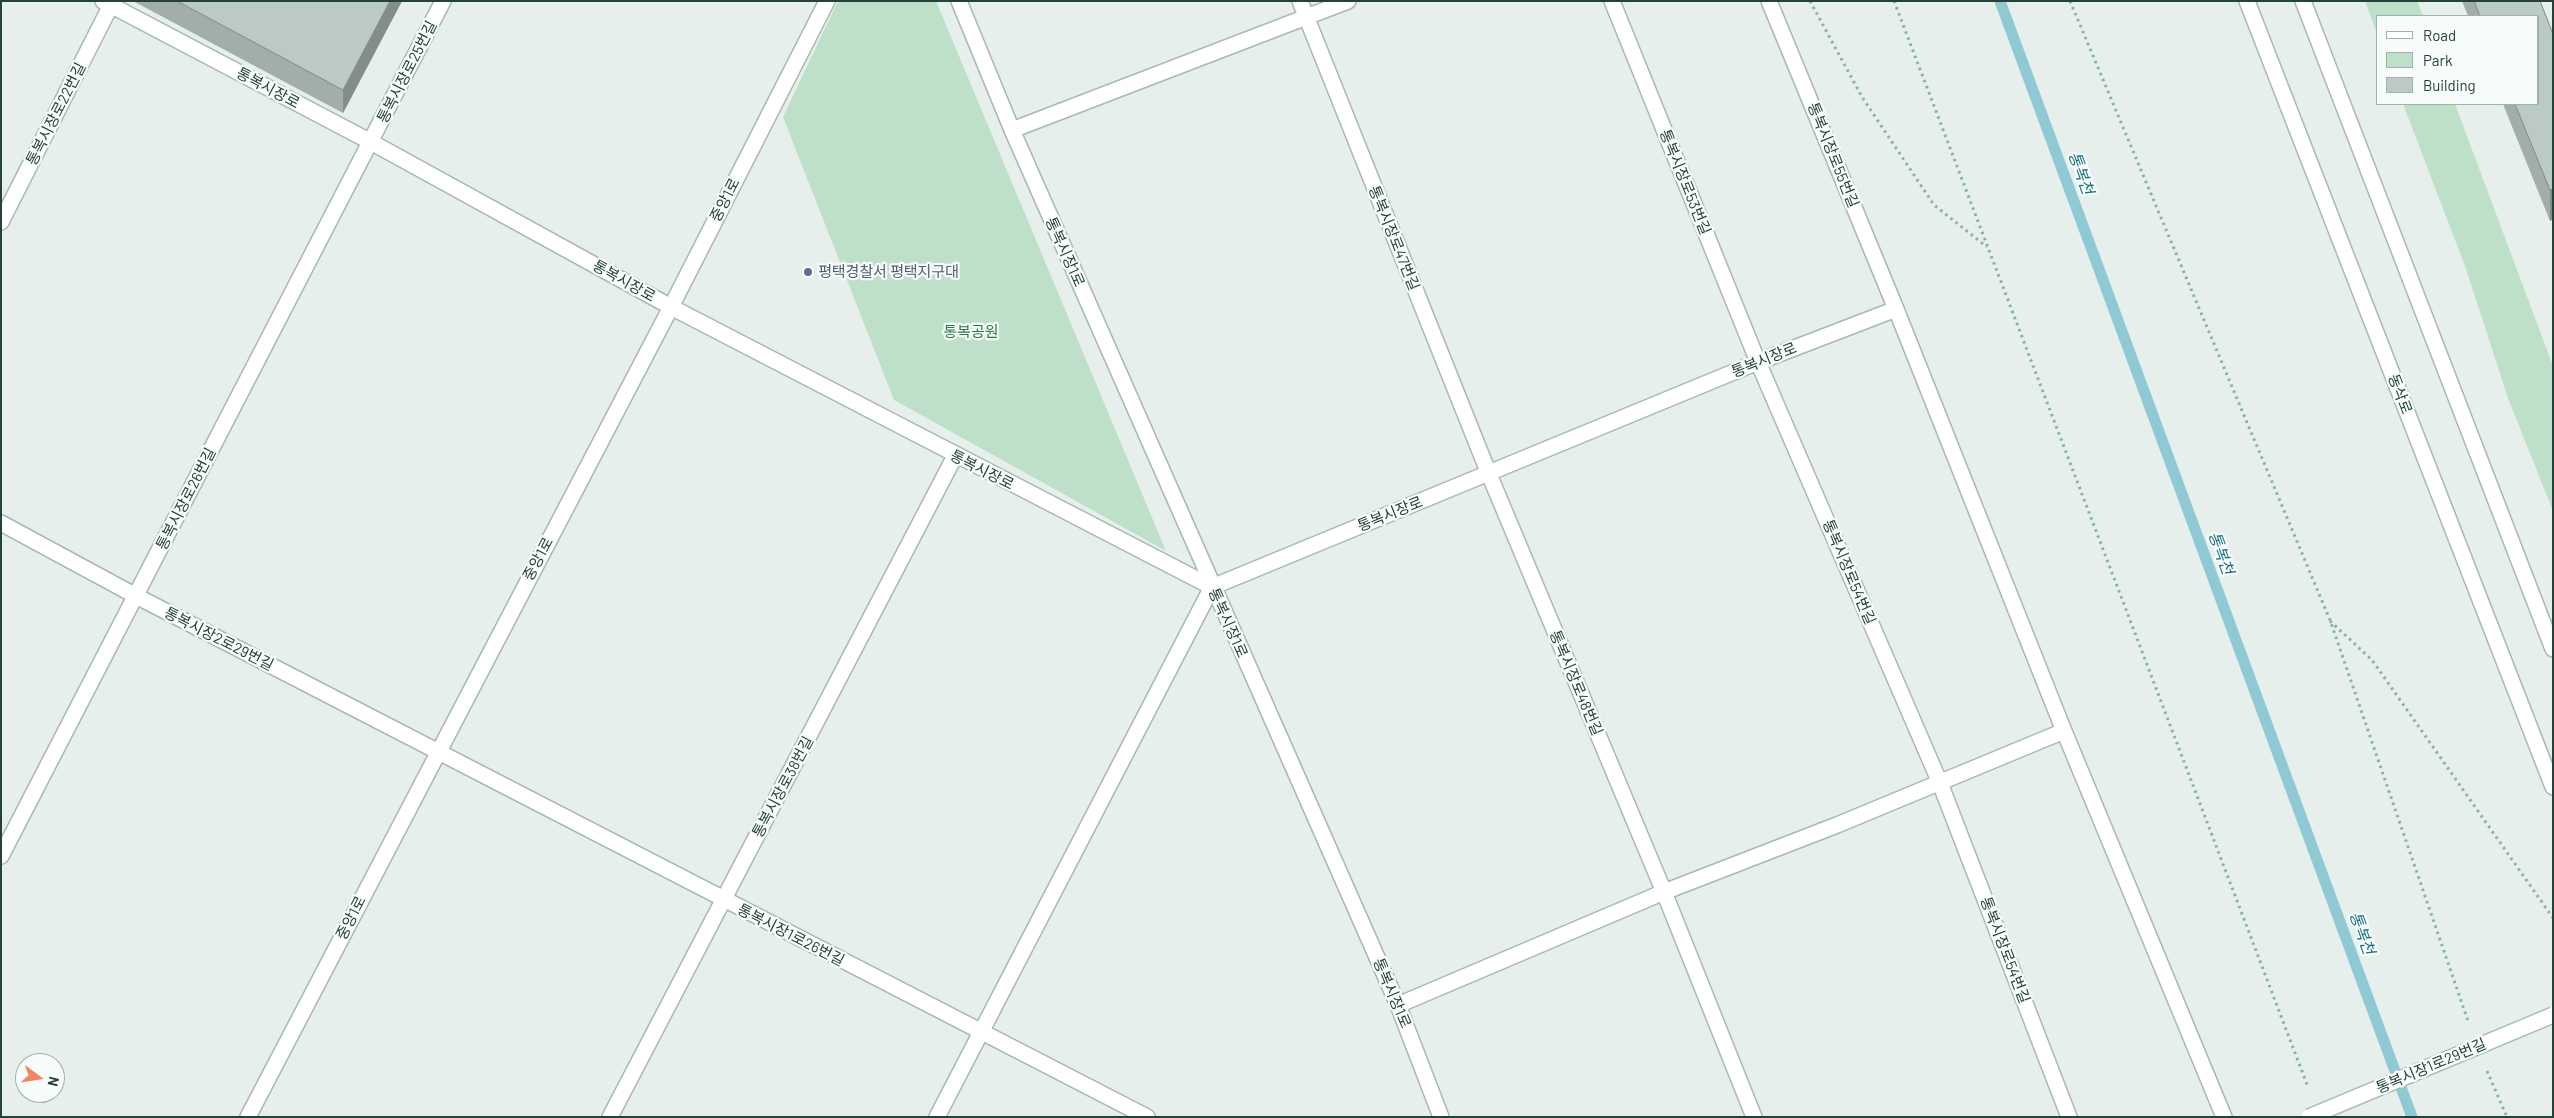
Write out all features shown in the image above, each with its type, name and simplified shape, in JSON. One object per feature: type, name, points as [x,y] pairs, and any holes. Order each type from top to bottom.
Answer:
[{"type":"street","name":"통복시장로25번길","points":[[371,142],[443,1]]},
{"type":"street","name":"중앙1로","points":[[248,1117],[670,307],[827,1]]},
{"type":"street","name":"통복시장1로","points":[[959,1],[1012,130],[1398,1005],[1441,1117]]},
{"type":"street","name":"통복시장로47번길","points":[[1300,1],[1489,474]]},
{"type":"street","points":[[1012,130],[1306,19],[1348,1]]},
{"type":"street","name":"통복시장로53번길","points":[[1612,1],[1758,362]]},
{"type":"street","name":"통복시장로55번길","points":[[1769,1],[1896,309],[2064,730],[2224,1117]]},
{"type":"street","name":"동삭로","points":[[2247,1],[2553,787]]},
{"type":"street","points":[[2303,1],[2553,649]]},
{"type":"street","name":"통복시장로","points":[[109,3],[371,142],[670,307],[1212,587],[1758,362],[1896,309]]},
{"type":"street","name":"통복시장로22번길","points":[[1,222],[109,3]]},
{"type":"street","name":"통복시장로26번길","points":[[1,856],[371,142]]},
{"type":"street","name":"통복시장로54번길","points":[[1758,362],[1940,782],[2069,1117]]},
{"type":"street","name":"통복시장로38번길","points":[[610,1117],[956,456]]},
{"type":"street","name":"통복시장로48번길","points":[[1489,474],[1664,892],[1754,1117]]},
{"type":"street","name":"통복시장2로29번길","points":[[1,523],[136,596],[437,752]]},
{"type":"street","points":[[937,1117],[1212,587]]},
{"type":"street","points":[[1398,1005],[1664,892],[1940,782],[2064,730]]},
{"type":"street","name":"통복시장1로26번길","points":[[437,752],[1147,1117]]},
{"type":"street","name":"통복시장1로29번길","points":[[2309,1117],[2553,1015]]},
{"type":"path","points":[[1810,1],[1862,96],[1934,205],[1988,248]]},
{"type":"path","points":[[1894,1],[2310,1090]]},
{"type":"path","points":[[2070,1],[2330,620],[2470,1026]]},
{"type":"path","points":[[2330,620],[2372,660],[2553,918]]},
{"type":"path","points":[[2484,1063],[2507,1117]]},
{"type":"green space","name":"통복공원","points":[[838,1],[936,1],[1166,551],[894,400],[783,117]]},
{"type":"green space","points":[[2365,1],[2417,1],[2423,15],[2376,15],[2376,31]]},
{"type":"green space","points":[[2403,105],[2455,105],[2553,366],[2553,511],[2508,398],[2465,266]]},
{"type":"building","points":[[177,1],[390,1],[343,90]]},
{"type":"building","points":[[2474,1],[2540,1],[2553,34],[2553,189],[2550,190],[2515,105],[2539,105],[2539,15],[2480,15]]},
{"type":"waterway","name":"통복천","points":[[2000,1],[2412,1117]]},
{"type":"place","name":"평택경찰서 평택지구대","points":[[808,272]]}]
